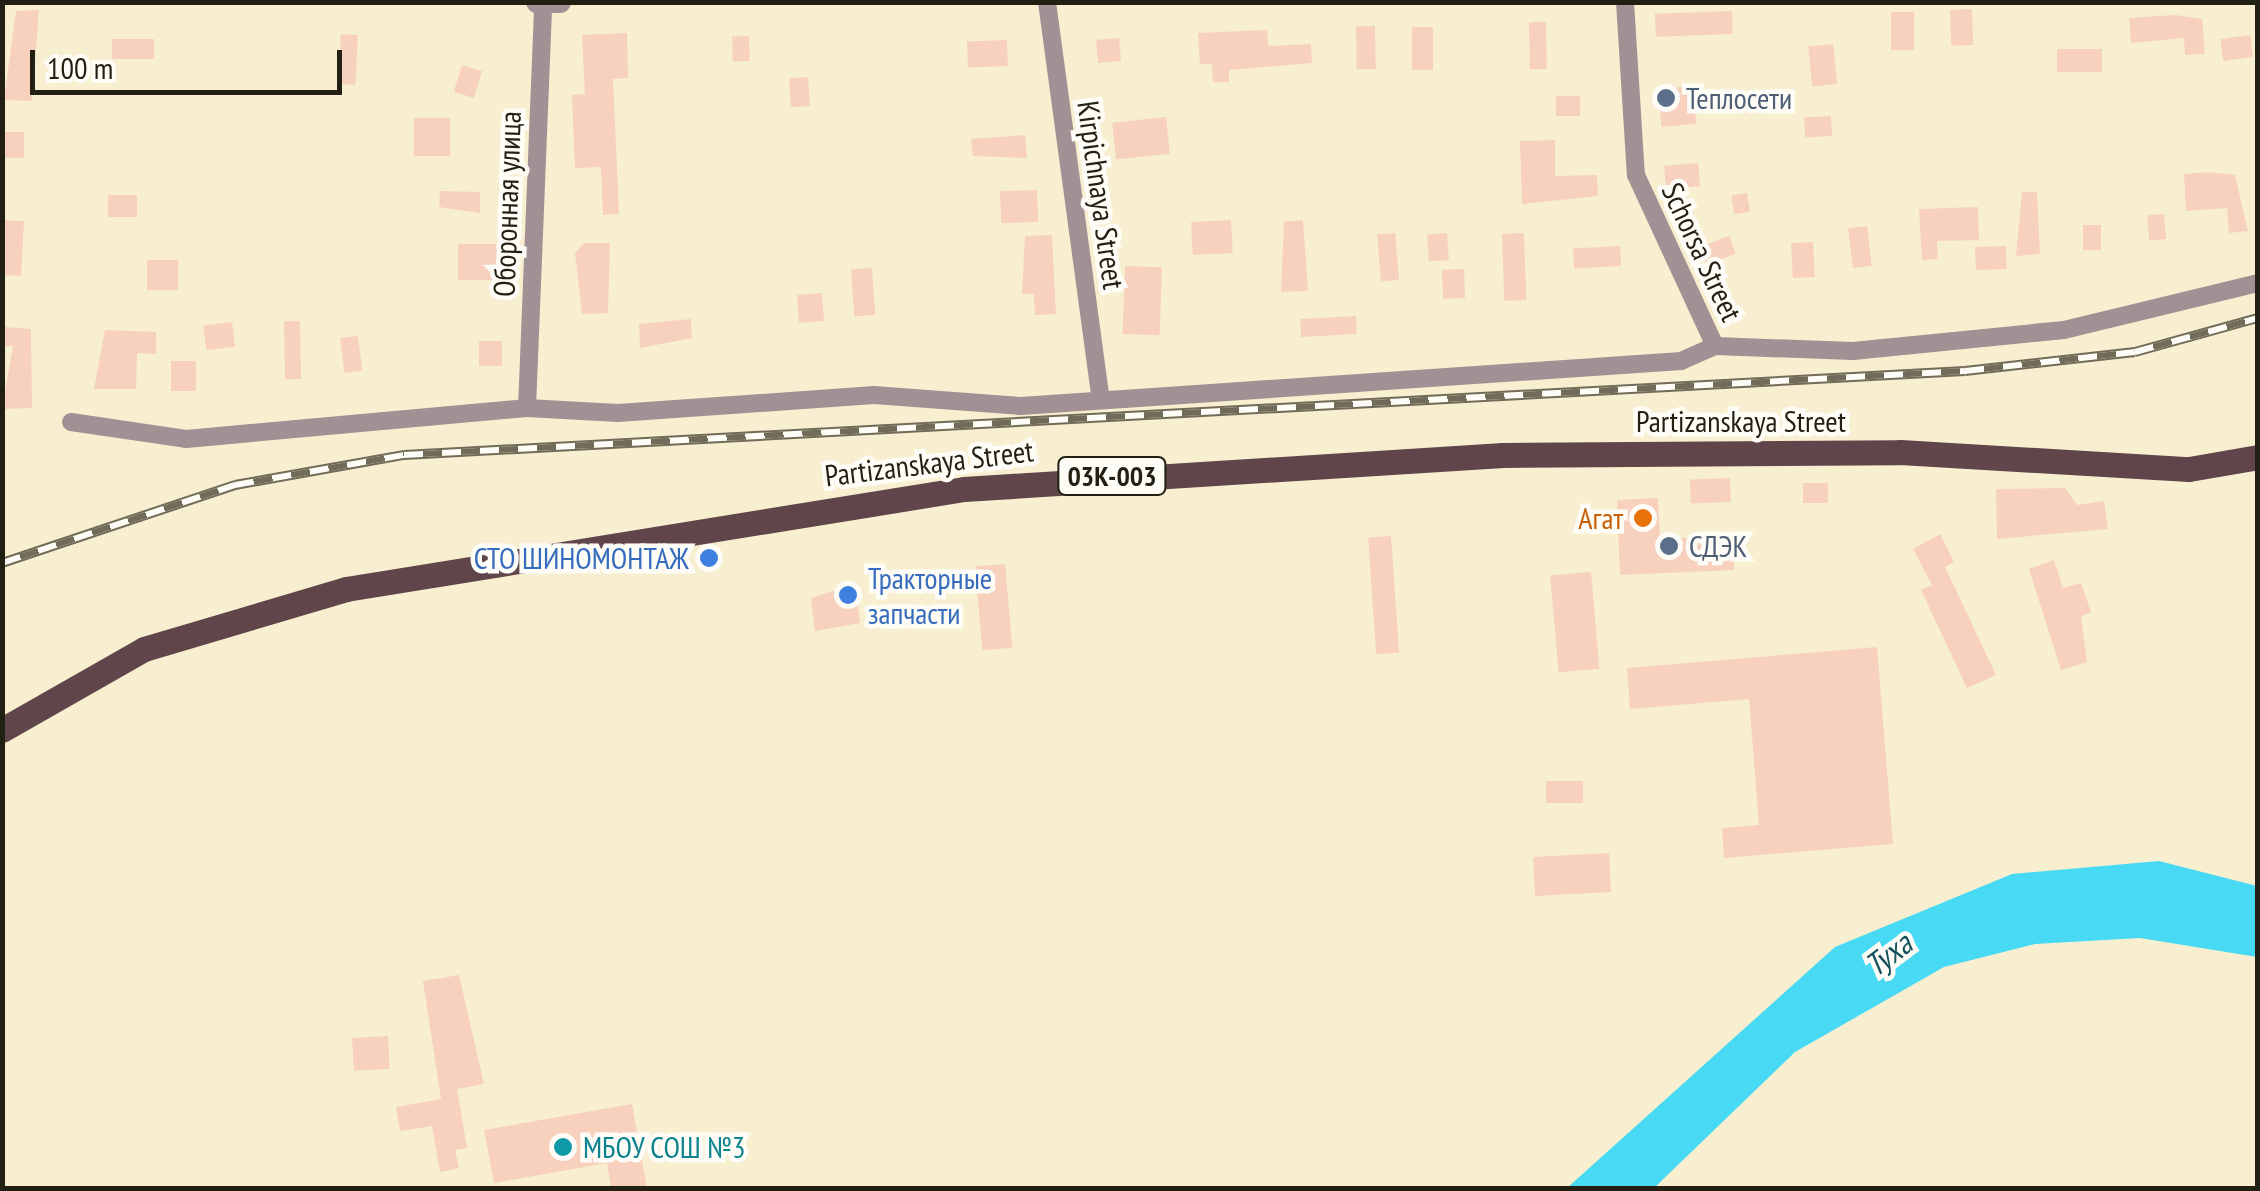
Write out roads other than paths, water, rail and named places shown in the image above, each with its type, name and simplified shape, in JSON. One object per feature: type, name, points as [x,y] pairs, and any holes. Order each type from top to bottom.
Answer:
[{"type":"main road","name":"Partizanskaya Street","points":[[2,730],[144,649],[346,589],[964,489],[1503,454],[1900,452],[2189,469],[2258,457]]},
{"type":"street","points":[[541,3],[560,2]]},
{"type":"street","name":"Kirpichnaya Street","points":[[1048,2],[1100,394]]},
{"type":"street","name":"Schorsa Street","points":[[1625,2],[1636,175],[1716,346]]},
{"type":"street","name":"Оборонная улица","points":[[527,408],[541,3]]},
{"type":"street","name":"Partizanskaya Street","points":[[71,422],[186,439],[527,408],[618,413],[874,395],[1020,406],[1100,394],[1682,361],[1716,346],[1853,351],[2064,330],[2258,283]]},
{"type":"water","name":"Туха","points":[[2159,861],[2257,886],[2257,957],[2140,938],[2035,944],[1944,967],[1795,1052],[1654,1188],[1567,1188],[1835,947],[2012,874]]},
{"type":"railway","points":[[2,563],[235,485],[404,455],[1965,371],[2135,352],[2258,318]]},
{"type":"place","name":"Теплосети","points":[[1666,98]]},
{"type":"place","name":"Агат","points":[[1643,518]]},
{"type":"place","name":"СДЭК","points":[[1669,546]]},
{"type":"place","name":"СТО ШИНОМОНТАЖ","points":[[709,558]]},
{"type":"place","name":"Тракторные запчасти","points":[[848,595]]},
{"type":"place","name":"МБОУ СОШ №3","points":[[563,1147]]}]
